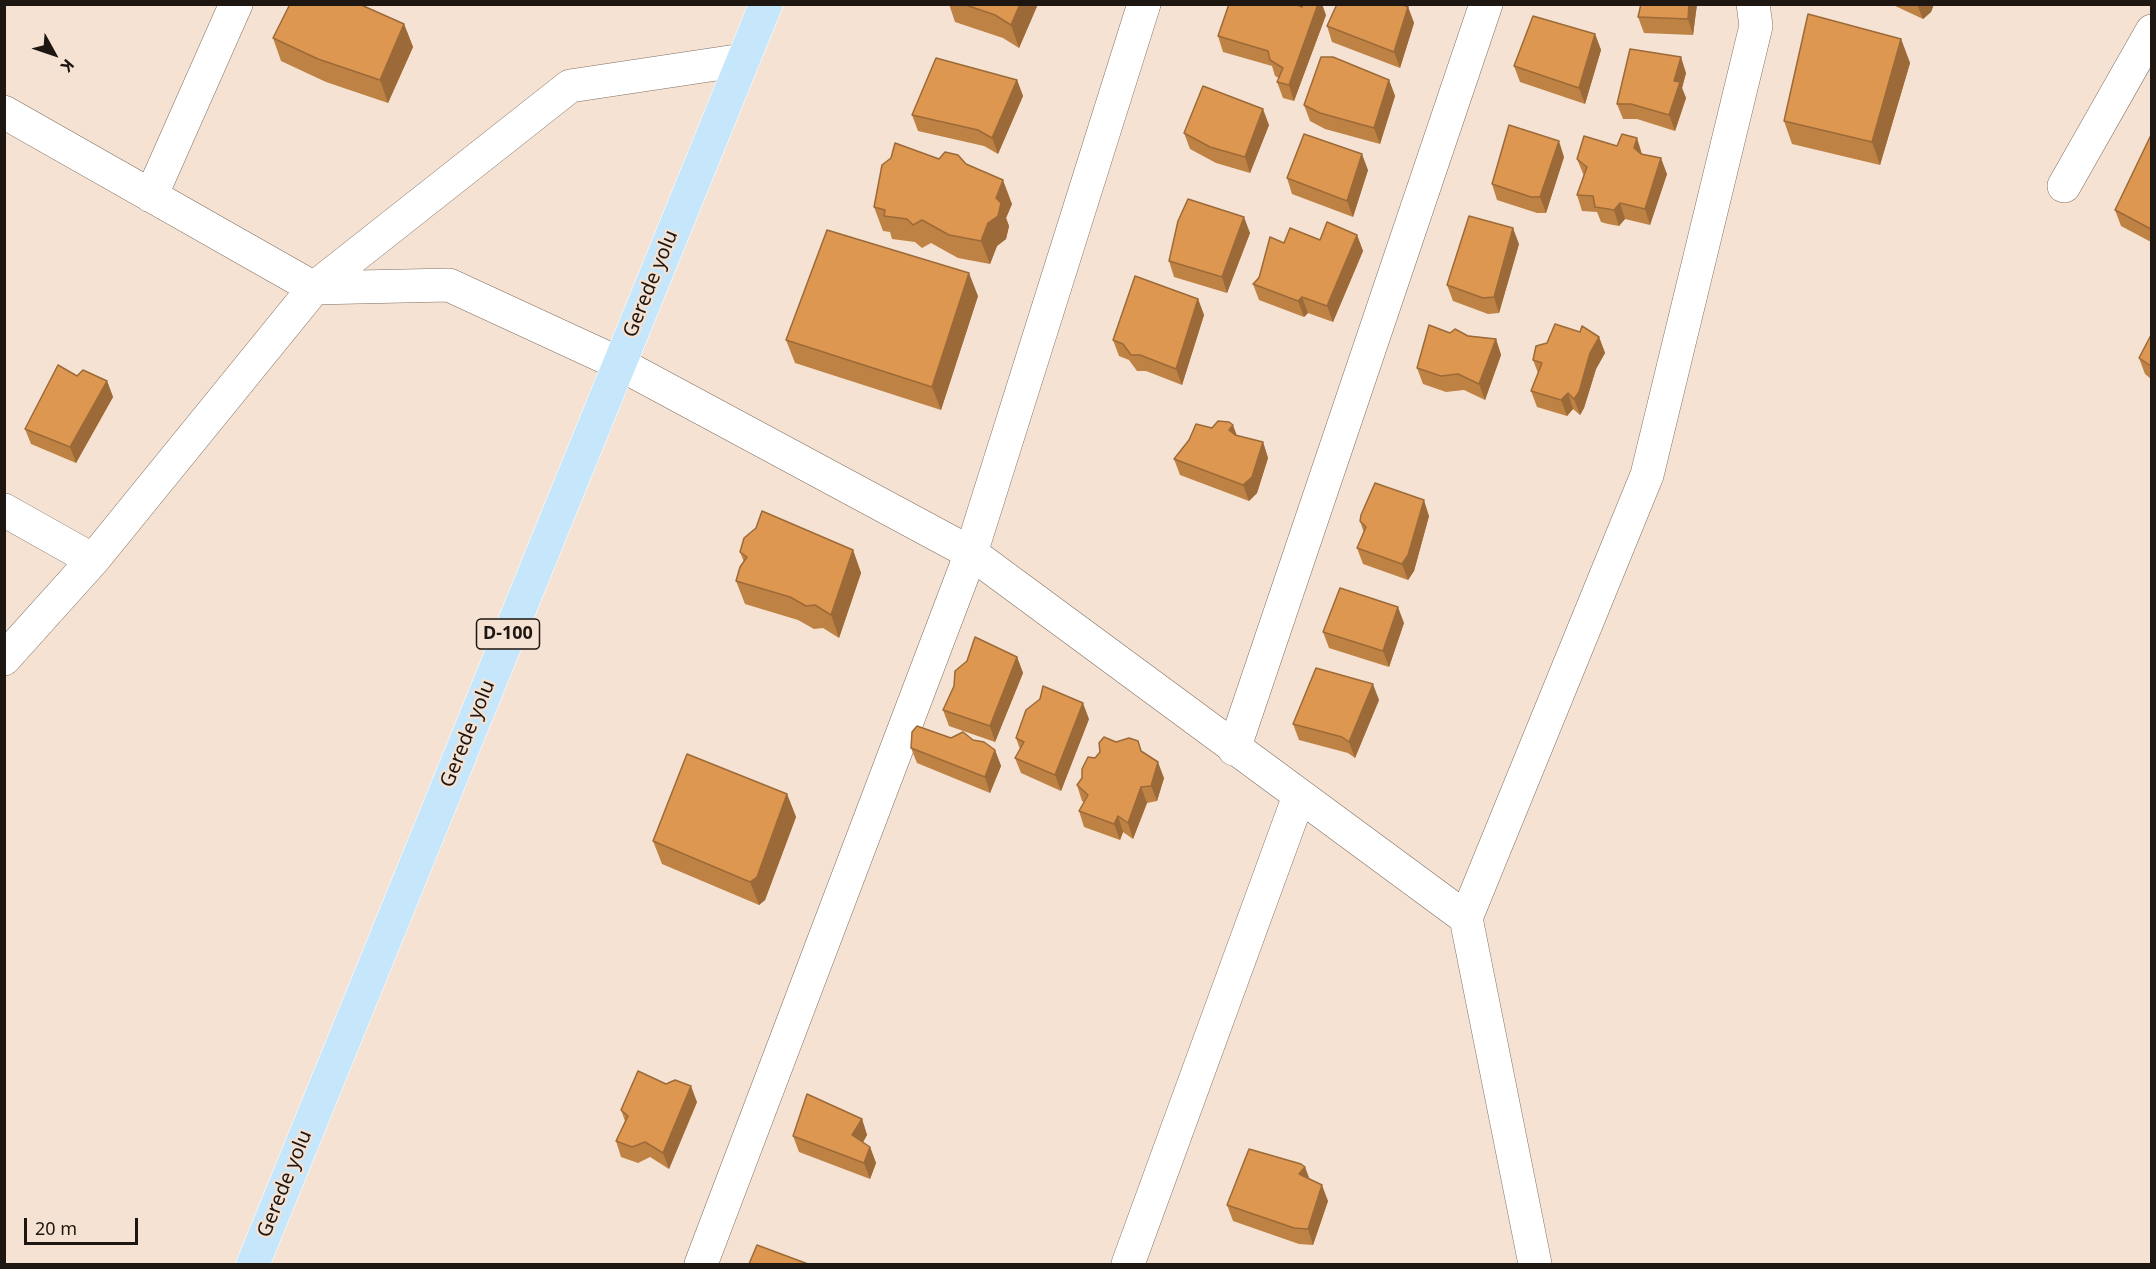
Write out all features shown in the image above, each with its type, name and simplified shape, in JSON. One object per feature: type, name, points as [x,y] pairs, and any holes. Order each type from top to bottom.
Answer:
[{"type":"main road","name":"Gerede yolu","points":[[253,1264],[766,4]]},
{"type":"street","points":[[151,196],[236,4]]},
{"type":"street","points":[[701,1264],[971,553],[1144,4]]},
{"type":"street","points":[[1234,748],[1486,4]]},
{"type":"street","points":[[1535,1264],[1466,918],[1647,475],[1756,26],[1753,4]]},
{"type":"street","points":[[2064,186],[2151,31]]},
{"type":"street","points":[[4,659],[93,560],[314,288],[570,86],[743,60]]},
{"type":"street","points":[[4,112],[314,288],[449,285],[618,363],[971,553],[1466,918]]},
{"type":"street","points":[[4,510],[93,560]]},
{"type":"street","points":[[1128,1264],[1299,796]]},
{"type":"building","points":[[290,4],[359,4],[404,24],[380,80],[318,59],[273,38]]},
{"type":"building","points":[[963,4],[1020,4],[1011,25],[995,15]]},
{"type":"building","points":[[1229,4],[1295,4],[1302,7],[1303,4],[1318,4],[1289,85],[1277,82],[1283,68],[1270,60],[1268,51],[1218,36]]},
{"type":"building","points":[[1337,4],[1401,4],[1408,7],[1394,52],[1327,26]]},
{"type":"building","points":[[1641,4],[1689,4],[1688,19],[1638,17]]},
{"type":"building","points":[[1808,14],[1901,39],[1872,142],[1784,121]]},
{"type":"building","points":[[1533,16],[1595,34],[1579,88],[1514,66]]},
{"type":"building","points":[[1630,49],[1681,57],[1674,81],[1680,82],[1669,115],[1631,104],[1617,104]]},
{"type":"building","points":[[1321,57],[1333,57],[1389,80],[1374,128],[1320,113],[1304,105]]},
{"type":"building","points":[[936,58],[1017,80],[992,138],[978,130],[912,115]]},
{"type":"building","points":[[1203,86],[1263,109],[1245,157],[1210,147],[1184,133]]},
{"type":"building","points":[[1509,125],[1559,141],[1540,197],[1531,197],[1492,184]]},
{"type":"building","points":[[1304,134],[1362,154],[1347,201],[1287,178]]},
{"type":"building","points":[[1622,134],[1637,138],[1634,148],[1641,154],[1661,158],[1645,209],[1620,203],[1614,210],[1595,207],[1593,196],[1577,195],[1587,167],[1577,159],[1584,136],[1617,146]]},
{"type":"building","points":[[2151,135],[2151,229],[2115,210]]},
{"type":"building","points":[[895,143],[939,159],[945,152],[958,155],[966,164],[1003,180],[996,198],[1001,203],[998,216],[988,223],[981,241],[949,235],[922,220],[913,225],[907,219],[884,216],[885,210],[874,207],[882,165],[891,158]]},
{"type":"building","points":[[1188,199],[1244,217],[1222,277],[1169,261],[1178,221]]},
{"type":"building","points":[[1469,216],[1513,228],[1494,297],[1483,298],[1447,285]]},
{"type":"building","points":[[1327,222],[1357,235],[1327,306],[1302,297],[1298,301],[1253,284],[1259,278],[1270,237],[1284,243],[1290,228],[1320,240]]},
{"type":"building","points":[[827,230],[969,273],[932,387],[786,340]]},
{"type":"building","points":[[1135,276],[1198,299],[1176,369],[1140,355],[1131,355],[1123,344],[1113,340]]},
{"type":"building","points":[[1555,324],[1580,332],[1582,326],[1599,337],[1590,353],[1579,392],[1574,399],[1568,393],[1561,400],[1531,391],[1542,363],[1533,360],[1536,346],[1547,343]]},
{"type":"building","points":[[1429,325],[1450,333],[1455,329],[1468,336],[1496,339],[1479,384],[1458,374],[1441,376],[1417,368]]},
{"type":"building","points":[[2151,335],[2151,366],[2139,358]]},
{"type":"building","points":[[58,365],[77,376],[83,370],[107,381],[70,447],[25,429]]},
{"type":"building","points":[[1218,421],[1229,422],[1233,425],[1229,430],[1235,435],[1263,442],[1252,477],[1243,485],[1174,459],[1189,440],[1196,424],[1212,428]]},
{"type":"building","points":[[1375,483],[1424,500],[1408,555],[1402,564],[1357,548],[1366,527],[1360,521],[1361,515]]},
{"type":"building","points":[[762,511],[853,550],[831,615],[815,605],[806,606],[790,597],[736,581],[740,567],[747,557],[740,552],[744,538],[756,528]]},
{"type":"building","points":[[1340,588],[1398,607],[1383,651],[1323,632]]},
{"type":"building","points":[[975,637],[1017,657],[990,726],[943,710],[954,686],[955,671],[967,661]]},
{"type":"building","points":[[1316,668],[1373,684],[1349,742],[1342,737],[1293,724]]},
{"type":"building","points":[[1043,686],[1083,703],[1055,775],[1015,758],[1024,742],[1016,738],[1026,710],[1040,699]]},
{"type":"building","points":[[917,726],[951,738],[963,732],[973,740],[984,742],[995,750],[985,777],[911,748],[912,732]]},
{"type":"building","points":[[1104,737],[1116,742],[1129,738],[1138,741],[1141,751],[1158,762],[1151,786],[1141,787],[1128,823],[1118,816],[1114,824],[1079,811],[1088,795],[1077,785],[1082,778],[1082,769],[1088,757],[1095,758],[1100,752],[1099,743]]},
{"type":"building","points":[[687,754],[787,794],[757,877],[750,882],[653,841]]},
{"type":"building","points":[[638,1071],[666,1084],[675,1080],[691,1086],[663,1153],[645,1142],[632,1147],[616,1141],[628,1116],[621,1110]]},
{"type":"building","points":[[807,1094],[862,1119],[852,1135],[870,1147],[864,1163],[793,1136]]},
{"type":"building","points":[[1249,1149],[1301,1164],[1305,1167],[1299,1174],[1322,1185],[1308,1229],[1294,1228],[1227,1205]]},
{"type":"building","points":[[757,1245],[808,1264],[749,1264]]}]
